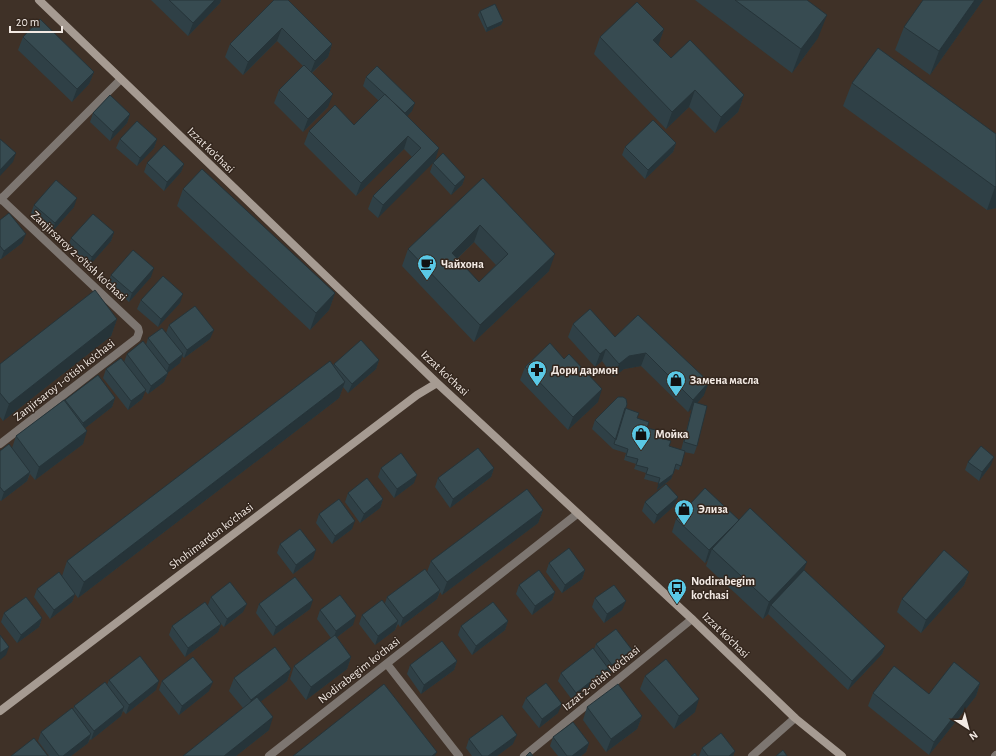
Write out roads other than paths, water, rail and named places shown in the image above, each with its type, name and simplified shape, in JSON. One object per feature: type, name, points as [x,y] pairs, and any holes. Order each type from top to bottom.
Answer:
[{"type":"main road","name":"Izzat ko'chasi","points":[[39,0],[120,80],[437,383],[692,619],[795,718],[842,756]]},
{"type":"main road","name":"Shohimardon ko'chasi","points":[[0,711],[417,395],[437,383]]},
{"type":"street","points":[[0,199],[120,80]]},
{"type":"street","name":"Zanjirsaroy 2-o'tish ko'chasi","points":[[0,199],[138,328],[139,332]]},
{"type":"street","name":"Zanjirsaroy 1-o'tish ko'chasi","points":[[0,444],[137,338],[139,332]]},
{"type":"street","name":"Nodirabegim ko'chasi","points":[[269,756],[577,514]]},
{"type":"street","name":"Izzat 2-o'tish ko'chasi","points":[[524,756],[692,619]]},
{"type":"street","points":[[387,664],[459,756]]},
{"type":"street","points":[[752,756],[795,718]]},
{"type":"place","name":"Чайхона","points":[[427,281]]},
{"type":"place","name":"Дори дармон","points":[[537,387]]},
{"type":"place","name":"Замена масла","points":[[676,397]]},
{"type":"place","name":"Мойка","points":[[641,451]]},
{"type":"place","name":"Элиза","points":[[684,526]]},
{"type":"place","name":"Nodirabegim ko'chasi","points":[[677,605]]}]
